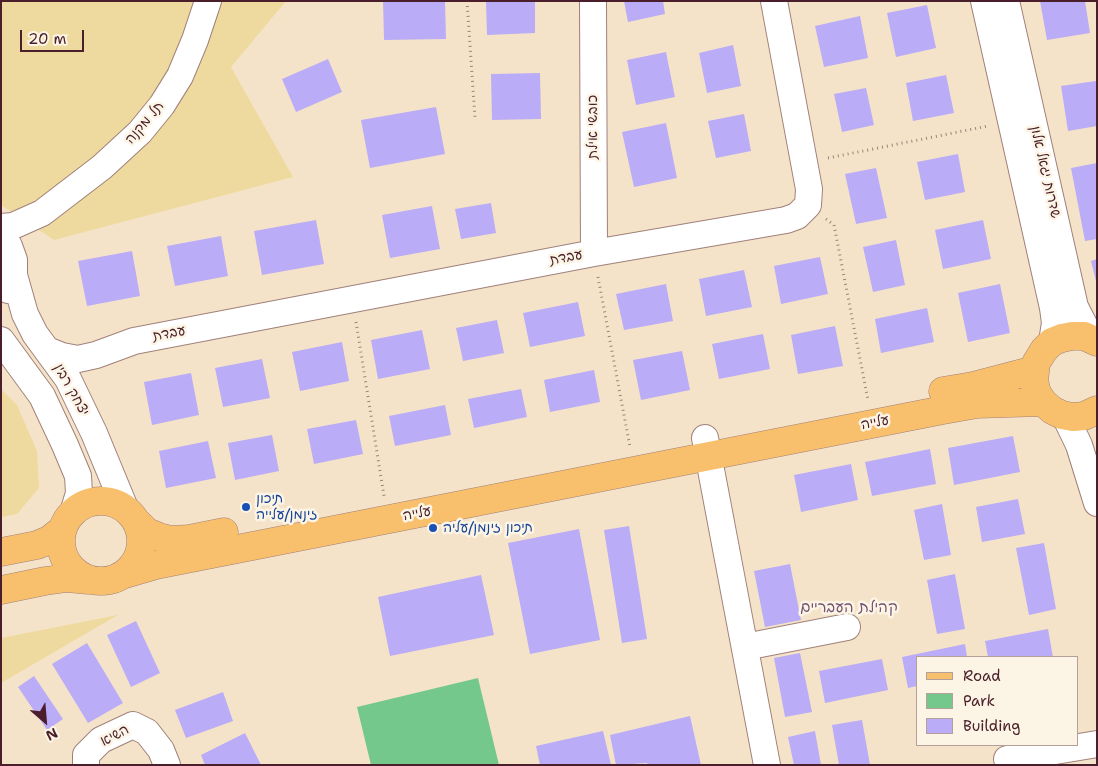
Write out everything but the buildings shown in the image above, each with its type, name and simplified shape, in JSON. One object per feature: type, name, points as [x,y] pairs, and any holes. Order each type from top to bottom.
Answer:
[{"type":"main road","points":[[1054,409],[1037,393],[1034,370],[1040,356],[1052,342],[1062,338],[1084,336],[1094,341]]},
{"type":"main road","name":"עלייה","points":[[126,574],[156,565],[707,447],[870,406],[973,386],[1034,370]]},
{"type":"main road","name":"עלייה","points":[[131,516],[147,532],[159,537],[171,540],[189,539],[631,453],[707,447],[977,404],[1054,409],[1084,416],[1097,410]]},
{"type":"main road","points":[[1,552],[37,545],[49,540],[89,503],[102,501],[114,503],[131,516],[142,542],[140,554],[126,574],[107,581],[67,578],[1,590]]},
{"type":"main road","points":[[68,521],[61,541],[65,560],[78,574],[89,580]]},
{"type":"street","name":"תל מקנה","points":[[1,227],[13,226],[42,213],[102,168],[140,132],[162,105],[180,76],[208,1]]},
{"type":"street","name":"כובשי אילת","points":[[593,1],[594,253]]},
{"type":"street","points":[[774,1],[805,163],[809,189],[808,205]]},
{"type":"street","name":"שדרות יגאל אלון","points":[[984,1],[1054,308],[1055,323],[1052,342]]},
{"type":"street","name":"שדרות יגאל אלון","points":[[1006,1],[1075,307],[1094,341]]},
{"type":"street","name":"עבדת","points":[[47,350],[62,356],[78,359],[118,348],[134,341],[594,253],[786,220],[797,216],[808,205]]},
{"type":"street","name":"תל מקנה","points":[[1,299],[9,288],[22,238],[42,213]]},
{"type":"street","name":"יצחק רבין","points":[[1,235],[9,246],[24,314],[35,334],[68,379],[131,516]]},
{"type":"street","name":"יצחק רבין","points":[[1,340],[42,396],[78,476],[79,493],[68,521]]},
{"type":"street","name":"עבדת","points":[[81,404],[92,375],[99,364],[118,348]]},
{"type":"street","points":[[1054,409],[1079,445],[1097,503]]},
{"type":"street","points":[[707,447],[767,765]]},
{"type":"street","points":[[745,647],[847,627]]},
{"type":"street","name":"השיא","points":[[86,765],[86,755],[101,740],[134,725],[147,732],[161,750],[167,765]]},
{"type":"street","points":[[1007,759],[1097,744]]},
{"type":"path","points":[[467,1],[475,118]]},
{"type":"path","points":[[805,163],[1011,121]]},
{"type":"path","points":[[808,205],[834,225],[870,406]]},
{"type":"path","points":[[594,253],[631,453]]},
{"type":"path","points":[[352,299],[385,502]]},
{"type":"green space","points":[[478,678],[499,765],[371,765],[357,707]]},
{"type":"sand","points":[[1,1],[286,1],[231,67],[293,177],[54,240],[1,205]]},
{"type":"sand","points":[[1,389],[17,405],[37,451],[39,488],[17,514],[1,517]]},
{"type":"sand","points":[[118,615],[1,683],[1,638]]},
{"type":"place","name":"תיכון זינמן/עלייה","points":[[246,507]]},
{"type":"place","name":"תיכון זינמן/עליה","points":[[433,528]]},
{"type":"district","name":"קהילת העבריים","points":[[849,608]]}]
